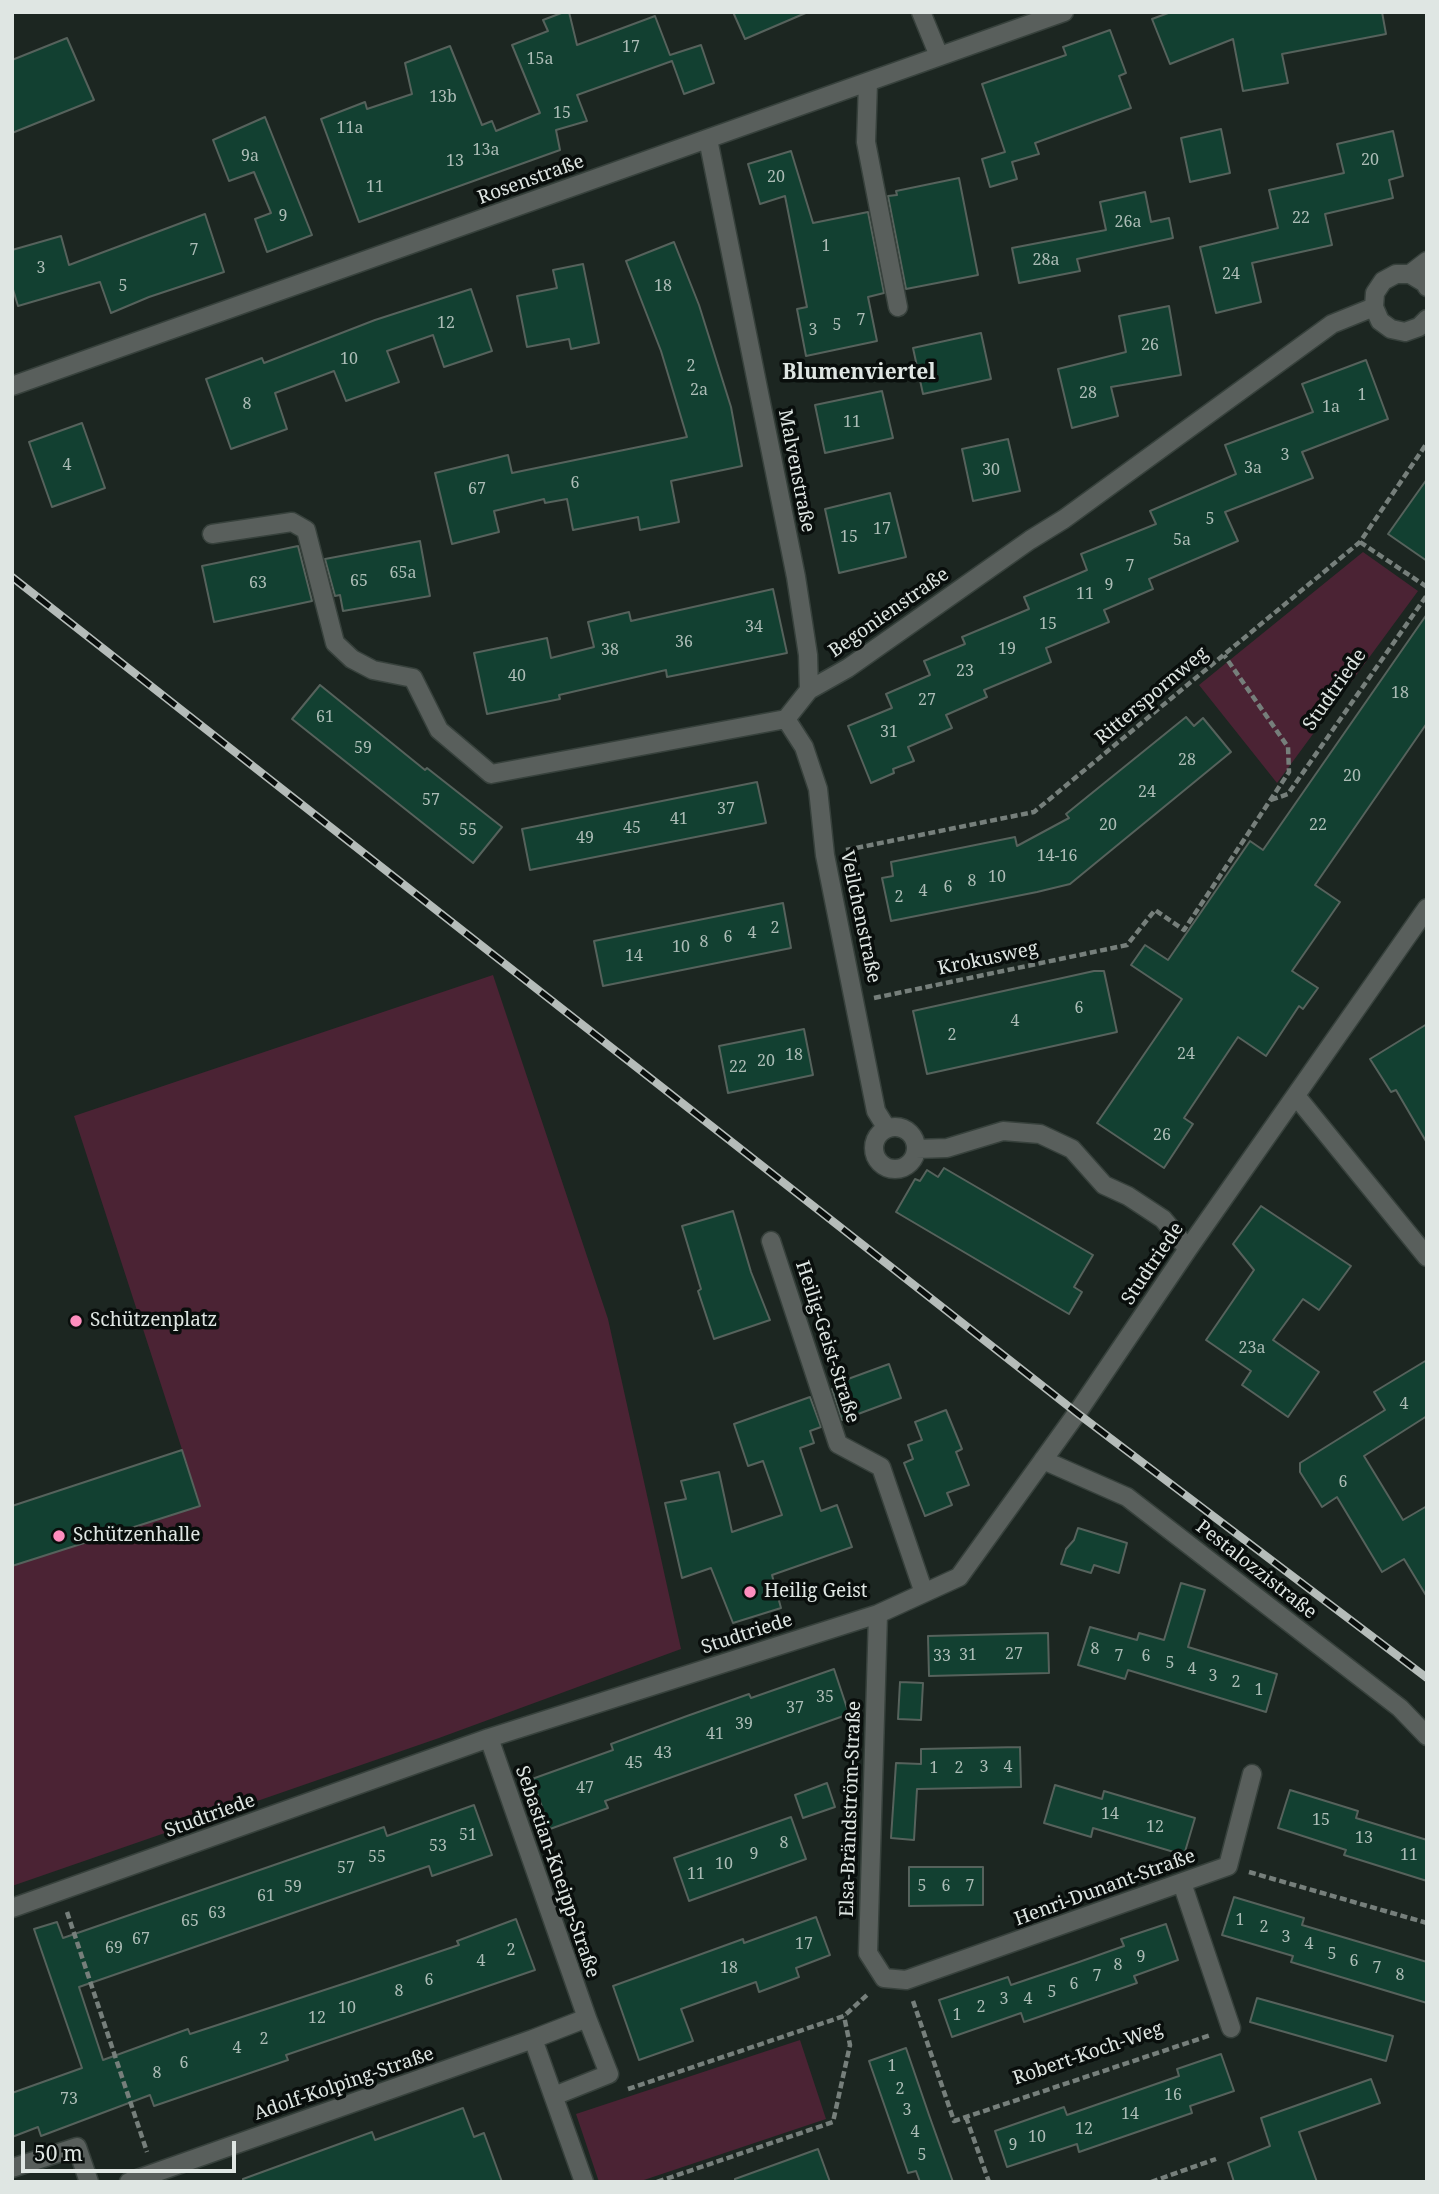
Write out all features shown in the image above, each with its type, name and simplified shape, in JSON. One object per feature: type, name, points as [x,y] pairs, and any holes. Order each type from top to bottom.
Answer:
[{"type":"street","points":[[921,12],[939,56]]},
{"type":"street","name":"Rosenstraße","points":[[12,386],[1064,12]]},
{"type":"street","points":[[868,83],[866,142],[898,307]]},
{"type":"street","name":"Malvenstraße","points":[[708,139],[796,577],[808,655],[809,690]]},
{"type":"street","points":[[1410,274],[1427,261]]},
{"type":"street","points":[[1427,287],[1410,274],[1396,274],[1383,281],[1375,293],[1374,307],[1380,320],[1391,329],[1405,332],[1419,327],[1427,319]]},
{"type":"street","name":"Begonienstraße","points":[[786,719],[809,690],[848,668],[1064,519],[1332,324],[1374,307]]},
{"type":"street","points":[[212,534],[292,522],[306,530],[335,643],[352,659],[373,670],[413,678],[439,730],[491,774],[786,719]]},
{"type":"street","name":"Veilchenstraße","points":[[786,719],[804,747],[818,789],[825,855],[876,1111],[886,1127]]},
{"type":"street","name":"Studtriede","points":[[12,1908],[489,1738],[878,1614],[959,1577],[1427,908]]},
{"type":"street","points":[[1296,1096],[1427,1257]]},
{"type":"street","points":[[886,1127],[901,1127],[912,1135],[916,1149],[910,1163],[896,1170],[882,1166],[873,1153],[875,1138],[886,1127]]},
{"type":"street","points":[[916,1149],[947,1148],[1003,1131],[1040,1134],[1072,1149],[1104,1185],[1128,1196],[1163,1219],[1188,1249]]},
{"type":"street","name":"Heilig-Geist-Straße","points":[[771,1241],[838,1444],[881,1467],[924,1593]]},
{"type":"street","name":"Pestalozzistraße","points":[[1043,1460],[1127,1497],[1400,1709],[1427,1737]]},
{"type":"street","name":"Elsa-Brändström-Straße","points":[[878,1614],[868,1954],[884,1978]]},
{"type":"street","name":"Sebastian-Kneipp-Straße","points":[[489,1738],[609,2074]]},
{"type":"street","points":[[1228,1866],[1252,1774]]},
{"type":"street","name":"Henri-Dunant-Straße","points":[[906,1980],[1228,1866]]},
{"type":"street","points":[[1182,1883],[1231,2028]]},
{"type":"street","points":[[884,1978],[906,1980]]},
{"type":"street","points":[[584,2182],[533,2039],[587,2018]]},
{"type":"street","name":"Adolf-Kolping-Straße","points":[[129,2182],[533,2039]]},
{"type":"street","points":[[554,2096],[609,2074]]},
{"type":"street","points":[[12,2168],[77,2147],[89,2182]]},
{"type":"path","name":"Ritterspornweg","points":[[825,855],[1034,812],[1360,542],[1427,443]]},
{"type":"path","points":[[1360,542],[1427,587]]},
{"type":"path","name":"Studtriede","points":[[1271,800],[1288,794],[1427,594]]},
{"type":"path","points":[[1224,655],[1288,747],[1289,772],[1271,800]]},
{"type":"path","name":"Krokusweg","points":[[856,1002],[1126,944],[1155,910],[1184,930],[1271,800]]},
{"type":"path","points":[[1228,1866],[1427,1923]]},
{"type":"path","points":[[60,1891],[154,2173]]},
{"type":"path","points":[[609,2074],[624,2090],[844,2016],[884,1978]]},
{"type":"path","points":[[906,1980],[954,2121],[966,2118],[989,2182]]},
{"type":"path","points":[[657,2182],[833,2122],[850,2045],[844,2016]]},
{"type":"path","name":"Robert-Koch-Weg","points":[[966,2118],[1231,2028]]},
{"type":"path","points":[[1151,2182],[1216,2159]]},
{"type":"shaded area","points":[[1363,552],[1418,591],[1277,783],[1199,685]]},
{"type":"shaded area","points":[[493,975],[608,1319],[681,1649],[439,1738],[12,1886],[12,1566],[200,1505],[74,1116]]},
{"type":"shaded area","points":[[800,2040],[826,2119],[638,2182],[599,2182],[576,2114]]},
{"type":"building","points":[[569,12],[577,45],[655,16],[670,55],[701,45],[714,83],[684,94],[672,61],[577,95],[587,121],[556,130],[560,150],[359,222],[321,119],[365,102],[367,109],[412,94],[405,63],[450,46],[482,125],[492,121],[496,131],[540,113],[512,45],[548,31],[543,20]]},
{"type":"building","points":[[733,12],[808,12],[745,39]]},
{"type":"building","points":[[1171,12],[1382,12],[1386,34],[1282,54],[1288,83],[1243,91],[1233,39],[1170,64],[1152,19]]},
{"type":"building","points":[[1110,30],[1126,73],[1119,76],[1131,108],[1035,143],[1039,154],[1012,162],[1017,179],[990,187],[982,159],[1005,152],[982,84],[1066,55],[1063,47]]},
{"type":"building","points":[[67,38],[94,100],[12,133],[12,60]]},
{"type":"building","points":[[265,117],[312,235],[267,252],[255,219],[271,213],[254,172],[229,181],[213,140]]},
{"type":"building","points":[[1221,129],[1230,173],[1190,182],[1181,138]]},
{"type":"building","points":[[1393,131],[1403,176],[1389,180],[1393,198],[1325,214],[1332,245],[1252,263],[1261,302],[1216,313],[1200,247],[1278,228],[1269,190],[1344,173],[1337,144]]},
{"type":"building","points":[[791,151],[813,223],[868,212],[884,293],[868,297],[877,341],[806,356],[797,309],[807,307],[785,196],[760,204],[748,164]]},
{"type":"building","points":[[959,178],[978,275],[906,289],[888,196],[897,195],[896,191]]},
{"type":"building","points":[[1145,192],[1151,222],[1169,218],[1173,238],[1077,259],[1080,271],[1019,283],[1012,248],[1106,230],[1100,202]]},
{"type":"building","points":[[205,214],[224,272],[111,313],[100,282],[18,306],[12,286],[12,250],[61,236],[69,265]]},
{"type":"building","points":[[674,242],[699,305],[731,407],[742,466],[671,481],[679,522],[640,530],[638,517],[573,530],[567,499],[545,503],[544,499],[494,511],[499,532],[452,544],[435,473],[508,455],[512,473],[687,437],[661,351],[626,261]]},
{"type":"building","points":[[583,264],[599,343],[571,349],[569,339],[527,347],[517,296],[557,288],[553,270]]},
{"type":"building","points":[[471,289],[492,351],[444,367],[433,335],[387,351],[399,382],[346,401],[334,371],[275,393],[287,429],[231,449],[206,379],[262,358],[264,363],[375,320]]},
{"type":"building","points":[[1169,306],[1181,375],[1111,387],[1118,416],[1072,428],[1058,369],[1126,352],[1119,316]]},
{"type":"building","points":[[981,333],[991,379],[923,394],[913,348]]},
{"type":"building","points":[[1366,360],[1388,419],[1302,452],[1313,478],[1225,512],[1238,541],[1149,579],[1153,589],[1104,610],[1109,622],[1046,648],[1051,662],[984,690],[987,697],[946,715],[952,728],[908,747],[914,761],[893,769],[894,773],[871,783],[848,726],[892,708],[886,694],[930,675],[924,661],[965,644],[962,637],[1029,609],[1024,597],[1087,570],[1081,554],[1156,524],[1150,511],[1236,474],[1225,445],[1313,412],[1302,384]]},
{"type":"building","points":[[882,391],[893,438],[825,453],[815,405]]},
{"type":"building","points":[[82,423],[105,488],[52,507],[29,442]]},
{"type":"building","points":[[1008,439],[1020,491],[973,501],[962,449]]},
{"type":"building","points":[[1427,479],[1427,561],[1388,534]]},
{"type":"building","points":[[890,493],[906,557],[839,573],[825,509]]},
{"type":"building","points":[[420,541],[430,596],[343,611],[340,595],[335,596],[325,559]]},
{"type":"building","points":[[298,546],[312,601],[214,622],[202,566]]},
{"type":"building","points":[[773,589],[787,653],[667,677],[666,670],[559,695],[560,699],[487,714],[474,653],[547,638],[551,658],[594,647],[588,622],[629,612],[631,621]]},
{"type":"building","points":[[1427,614],[1427,723],[1315,885],[1340,902],[1292,971],[1318,988],[1303,1009],[1299,1006],[1266,1056],[1238,1037],[1184,1118],[1193,1124],[1164,1168],[1097,1123],[1182,999],[1131,965],[1145,945],[1168,960],[1250,841],[1263,850]]},
{"type":"building","points":[[320,685],[425,770],[427,768],[502,827],[473,863],[292,719]]},
{"type":"building","points":[[1186,717],[1194,726],[1203,718],[1231,752],[1070,884],[891,921],[882,878],[893,876],[891,862],[1015,837],[1017,846],[1069,818],[1066,814]]},
{"type":"building","points":[[757,782],[766,823],[530,870],[522,829]]},
{"type":"building","points":[[783,903],[791,948],[603,986],[594,941]]},
{"type":"building","points":[[1104,971],[1117,1032],[927,1074],[913,1011]]},
{"type":"building","points":[[1427,1024],[1427,1143],[1396,1090],[1391,1092],[1370,1059]]},
{"type":"building","points":[[804,1029],[813,1075],[728,1093],[719,1046]]},
{"type":"building","points":[[944,1168],[1093,1255],[1074,1287],[1082,1292],[1069,1314],[896,1212],[915,1179],[920,1181],[927,1170],[938,1177]]},
{"type":"building","points":[[1261,1206],[1351,1266],[1319,1310],[1303,1299],[1273,1340],[1319,1372],[1288,1417],[1242,1385],[1251,1371],[1206,1340],[1254,1270],[1233,1244]]},
{"type":"building","points":[[733,1211],[751,1272],[770,1320],[714,1339],[698,1291],[701,1289],[682,1226]]},
{"type":"building","points":[[1427,1360],[1427,1416],[1364,1456],[1403,1520],[1427,1506],[1427,1597],[1404,1559],[1382,1572],[1337,1497],[1322,1507],[1300,1472],[1300,1463],[1385,1410],[1374,1392]]},
{"type":"building","points":[[889,1364],[901,1398],[842,1420],[832,1389],[838,1387],[837,1383]]},
{"type":"building","points":[[810,1397],[821,1427],[810,1431],[814,1443],[800,1448],[821,1511],[837,1505],[852,1547],[772,1575],[781,1608],[733,1623],[711,1568],[682,1578],[665,1503],[686,1499],[681,1481],[719,1472],[732,1532],[782,1515],[763,1461],[748,1466],[734,1424]]},
{"type":"building","points":[[946,1410],[962,1449],[956,1452],[969,1485],[947,1493],[952,1505],[925,1516],[904,1463],[913,1459],[908,1445],[922,1440],[915,1422]]},
{"type":"building","name":"Schützenhalle","points":[[182,1450],[200,1506],[12,1566],[12,1506]]},
{"type":"building","points":[[1078,1528],[1127,1543],[1119,1573],[1094,1565],[1091,1573],[1061,1564]]},
{"type":"building","points":[[1181,1583],[1205,1590],[1188,1647],[1277,1674],[1266,1712],[1128,1670],[1125,1679],[1078,1665],[1090,1627],[1137,1640],[1139,1633],[1164,1640]]},
{"type":"building","points":[[1048,1633],[1049,1673],[929,1676],[928,1636]]},
{"type":"building","points":[[834,1669],[849,1714],[605,1801],[608,1808],[550,1829],[532,1779],[613,1750],[611,1744],[687,1716],[749,1694],[751,1698]]},
{"type":"building","points":[[900,1682],[923,1683],[921,1720],[898,1719]]},
{"type":"building","points":[[1020,1747],[1021,1787],[917,1789],[914,1840],[891,1838],[896,1763],[921,1764],[921,1749]]},
{"type":"building","points":[[827,1783],[835,1807],[803,1818],[795,1795]]},
{"type":"building","points":[[1055,1785],[1102,1799],[1104,1791],[1195,1818],[1184,1855],[1093,1828],[1091,1837],[1044,1823]]},
{"type":"building","points":[[1290,1790],[1358,1811],[1356,1818],[1427,1840],[1427,1881],[1344,1855],[1346,1850],[1278,1828]]},
{"type":"building","points":[[474,1805],[492,1855],[432,1876],[429,1866],[79,1987],[103,2060],[188,2029],[190,2034],[459,1945],[457,1941],[516,1919],[535,1970],[286,2055],[288,2060],[154,2106],[150,2095],[41,2136],[38,2127],[12,2137],[12,2093],[82,2068],[34,1929],[57,1922],[63,1938],[384,1827],[387,1836]]},
{"type":"building","points":[[791,1817],[806,1859],[689,1901],[674,1858]]},
{"type":"building","points":[[909,1867],[983,1867],[983,1905],[909,1906]]},
{"type":"building","points":[[1234,1897],[1304,1918],[1302,1925],[1427,1962],[1427,2003],[1291,1962],[1293,1956],[1222,1935]]},
{"type":"building","points":[[816,1917],[830,1955],[796,1968],[799,1977],[759,1992],[756,1982],[681,2009],[693,2041],[639,2060],[613,1986],[743,1939],[744,1943]]},
{"type":"building","points":[[1166,1924],[1178,1960],[1134,1976],[1137,1983],[1024,2022],[1021,2013],[952,2037],[939,2000],[1008,1977],[1011,1985],[1124,1946],[1121,1939]]},
{"type":"building","points":[[1257,1998],[1393,2036],[1386,2061],[1250,2022]]},
{"type":"building","points":[[906,2048],[953,2182],[920,2182],[916,2171],[908,2173],[869,2061]]},
{"type":"building","points":[[1221,2054],[1234,2091],[1190,2106],[1192,2113],[1079,2152],[1077,2144],[1007,2167],[995,2131],[1064,2107],[1067,2115],[1179,2076],[1177,2069]]},
{"type":"building","points":[[1371,2079],[1380,2103],[1299,2132],[1317,2182],[1234,2182],[1228,2163],[1270,2146],[1261,2118]]},
{"type":"building","points":[[463,2108],[474,2137],[484,2133],[502,2182],[243,2182],[243,2179],[372,2132],[375,2140]]},
{"type":"building","points":[[818,2149],[830,2182],[735,2182],[735,2179]]},
{"type":"railway","points":[[12,577],[1077,1413],[1427,1678]]},
{"type":"place","name":"Schützenplatz","points":[[76,1321]]},
{"type":"place","name":"Schützenhalle","points":[[59,1536]]},
{"type":"place","name":"Heilig Geist","points":[[750,1592]]},
{"type":"district","name":"Blumenviertel","points":[[859,373]]}]
